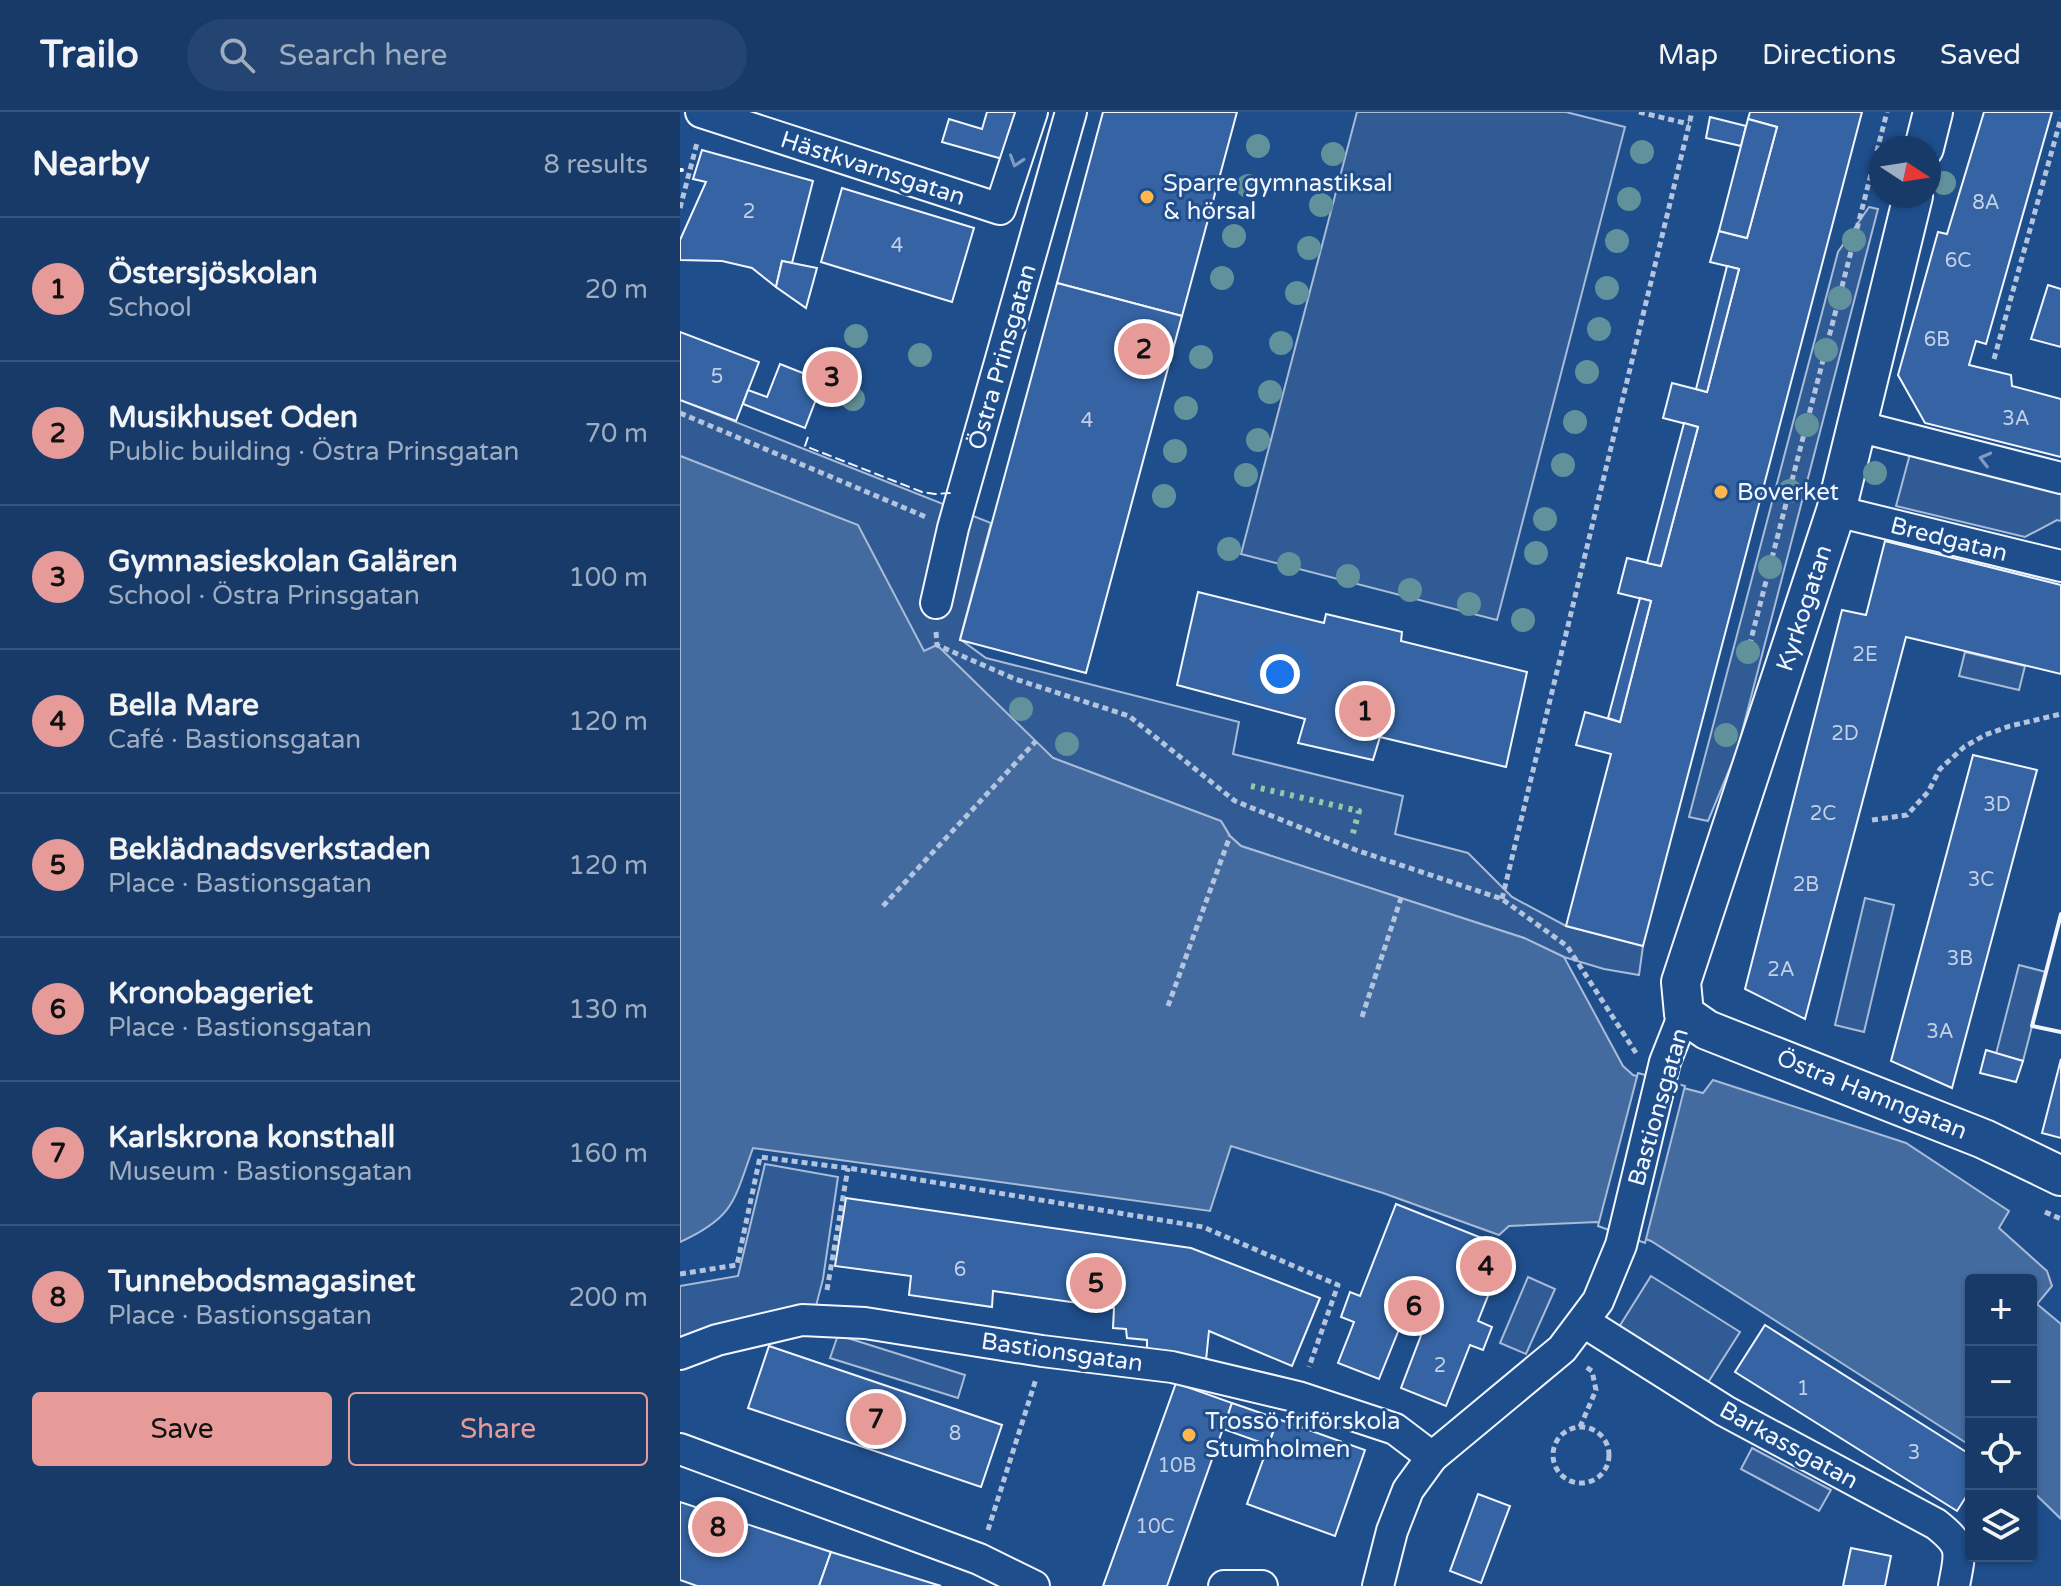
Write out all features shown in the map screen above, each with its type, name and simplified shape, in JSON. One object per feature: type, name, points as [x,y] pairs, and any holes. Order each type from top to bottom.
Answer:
[{"type":"street","name":"Hästkvarnsgatan","points":[[701,112],[1000,209],[1032,112]]},
{"type":"street","name":"Östra Prinsgatan","points":[[936,603],[953,528],[1071,112]]},
{"type":"street","points":[[1927,136],[1933,112]]},
{"type":"street","name":"Kyrkogatan","points":[[1684,1014],[1681,982],[1836,511],[1910,208]]},
{"type":"street","points":[[1857,426],[2061,478]]},
{"type":"street","name":"Bredgatan","points":[[1836,511],[2061,566]]},
{"type":"street","name":"Bastionsgatan","points":[[1378,1586],[1392,1531],[1408,1490],[1432,1457],[1562,1349],[1598,1301],[1621,1245],[1663,1070],[1684,1014]]},
{"type":"street","name":"Östra Hamngatan","points":[[1684,1014],[1707,1030],[1984,1139],[2061,1176]]},
{"type":"street","name":"Bastionsgatan","points":[[680,1354],[717,1340],[802,1320],[865,1323],[1042,1351],[1172,1367],[1298,1397],[1395,1429],[1432,1457]]},
{"type":"street","name":"Barkassgatan","points":[[1584,1322],[1725,1411],[1936,1524],[1955,1540],[1959,1556],[1954,1586]]},
{"type":"street","points":[[680,1449],[979,1559],[1034,1586]]},
{"type":"street","points":[[1224,1586],[1262,1586]]},
{"type":"path","points":[[1639,112],[1689,124]]},
{"type":"path","points":[[1502,899],[1692,112]]},
{"type":"path","points":[[1744,666],[1887,112]]},
{"type":"path","points":[[1994,359],[2061,118]]},
{"type":"path","points":[[680,208],[689,168]]},
{"type":"path","points":[[680,413],[953,528]]},
{"type":"path","points":[[936,603],[937,645],[1015,679],[1129,716],[1235,801],[1356,850],[1502,899],[1567,946],[1636,1053],[1663,1070]]},
{"type":"path","points":[[1872,820],[1907,815],[1928,792],[1940,769],[1964,747],[1985,735],[2061,714]]},
{"type":"path","points":[[883,906],[1036,741]]},
{"type":"path","points":[[1168,1006],[1230,836]]},
{"type":"path","points":[[1362,1017],[1401,898]]},
{"type":"path","points":[[1636,1053],[1640,1038]]},
{"type":"path","points":[[680,1274],[737,1265],[760,1157],[848,1168],[1203,1227],[1338,1285],[1298,1397]]},
{"type":"path","points":[[822,1320],[848,1168]]},
{"type":"path","points":[[1562,1349],[1592,1371],[1596,1390],[1580,1427]]},
{"type":"path","points":[[979,1559],[1034,1386],[1042,1351]]},
{"type":"path","points":[[1580,1427],[1600,1435],[1607,1444],[1609,1455],[1601,1475],[1581,1484],[1561,1476],[1554,1467],[1552,1456],[1560,1435],[1580,1427]]},
{"type":"shaded area","points":[[1357,112],[1566,112],[1625,127],[1497,620],[1241,554]]},
{"type":"shaded area","points":[[1869,207],[1878,209],[1737,751],[1708,821],[1689,817],[1838,252]]},
{"type":"shaded area","points":[[680,400],[991,523],[960,639],[986,658],[1239,722],[1233,754],[1403,796],[1395,834],[1468,853],[1512,897],[1566,926],[1643,946],[1639,975],[1564,957],[1524,938],[1241,846],[1221,821],[1053,758],[924,652],[857,525],[680,456]]},
{"type":"shaded area","points":[[1910,454],[2061,491],[2061,521],[2057,520],[2025,537],[1896,506]]},
{"type":"shaded area","points":[[680,456],[858,525],[924,651],[937,645],[1053,758],[1221,821],[1241,846],[1524,938],[1564,957],[1623,1066],[1633,1075],[1703,1093],[1713,1080],[1906,1143],[2009,1211],[1999,1228],[2047,1271],[2052,1286],[2037,1304],[2037,1274],[1965,1274],[1965,1442],[1651,1241],[1597,1222],[1509,1226],[1499,1235],[1383,1193],[1231,1146],[1210,1211],[753,1148],[730,1205],[712,1224],[680,1242]]},
{"type":"shaded area","points":[[1965,652],[2025,666],[2019,690],[1959,676]]},
{"type":"shaded area","points":[[1865,898],[1894,905],[1864,1032],[1835,1025]]},
{"type":"shaded area","points":[[2019,965],[2046,972],[2023,1061],[1996,1054]]},
{"type":"shaded area","points":[[765,1164],[838,1177],[816,1306],[680,1342],[680,1286],[738,1276]]},
{"type":"shaded area","points":[[1651,1276],[1740,1332],[1707,1384],[1619,1327]]},
{"type":"shaded area","points":[[1528,1277],[1555,1289],[1526,1354],[1500,1343]]},
{"type":"shaded area","points":[[2037,1304],[2061,1324],[2061,1519],[2037,1496]]},
{"type":"shaded area","points":[[838,1335],[965,1375],[958,1398],[830,1358]]},
{"type":"shaded area","points":[[1752,1448],[1831,1490],[1819,1511],[1741,1469]]},
{"type":"pier","points":[[1638,1073],[1685,1086],[1645,1243],[1598,1226]]},
{"type":"building","points":[[987,112],[1020,112],[1006,160],[942,142],[949,119],[982,129]]},
{"type":"building","name":"Sparre gymnastiksal & hörsal","points":[[1103,112],[1237,112],[1182,316],[1057,283]]},
{"type":"building","name":"Boverket","points":[[1750,112],[1862,112],[1643,946],[1566,926],[1611,754],[1576,745],[1585,712],[1620,722],[1651,601],[1618,593],[1627,558],[1661,566],[1698,427],[1663,418],[1672,383],[1707,392],[1739,269],[1710,262],[1719,231],[1747,238],[1777,127],[1748,119]]},
{"type":"building","points":[[1984,112],[2052,112],[1986,344],[1976,341],[1969,365],[2011,375],[2012,386],[2061,399],[2061,457],[1925,423],[1898,375],[1938,232],[1947,234]]},
{"type":"building","points":[[1710,117],[1746,126],[1741,146],[1706,138]]},
{"type":"building","points":[[1748,119],[1777,127],[1747,238],[1719,231]]},
{"type":"building","points":[[702,150],[813,181],[792,263],[782,261],[776,287],[752,268],[722,261],[680,260],[680,240],[706,182],[693,179]]},
{"type":"building","points":[[842,188],[974,228],[952,302],[821,262]]},
{"type":"building","points":[[782,261],[817,268],[806,308],[776,287]]},
{"type":"building","points":[[1727,266],[1739,269],[1707,392],[1696,389]]},
{"type":"building","points":[[1057,283],[1182,316],[1086,673],[960,640]]},
{"type":"building","points":[[2048,285],[2061,289],[2061,347],[2031,339]]},
{"type":"building","points":[[680,332],[759,362],[736,421],[680,400]]},
{"type":"building","points":[[780,364],[823,381],[805,428],[743,404],[748,390],[767,397]]},
{"type":"building","points":[[1684,423],[1698,427],[1661,566],[1647,563]]},
{"type":"building","points":[[1885,541],[2061,585],[2061,674],[1906,637],[1805,1019],[1745,989],[1842,610],[1866,615]]},
{"type":"building","points":[[1198,592],[1324,623],[1326,614],[1402,632],[1401,641],[1527,672],[1506,767],[1380,737],[1373,760],[1298,743],[1305,719],[1177,685]]},
{"type":"building","points":[[1640,598],[1651,601],[1620,722],[1608,718]]},
{"type":"building","points":[[1973,755],[2037,770],[1952,1088],[1891,1061]]},
{"type":"building","points":[[1986,1050],[2023,1061],[2016,1082],[1980,1073]]},
{"type":"building","points":[[2061,1059],[2061,1138],[2042,1133]]},
{"type":"building","points":[[846,1198],[1191,1248],[1320,1298],[1292,1366],[1209,1331],[1206,1360],[1147,1349],[1147,1340],[1127,1338],[1126,1329],[1113,1328],[1114,1308],[993,1291],[992,1307],[909,1295],[911,1276],[835,1266]]},
{"type":"building","points":[[1396,1204],[1507,1248],[1478,1321],[1492,1327],[1483,1350],[1470,1345],[1446,1406],[1401,1388],[1423,1330],[1402,1322],[1379,1379],[1338,1363],[1354,1322],[1341,1317],[1350,1292],[1360,1296]]},
{"type":"building","points":[[1765,1325],[1965,1451],[1965,1498],[1957,1511],[1735,1372]]},
{"type":"building","points":[[769,1346],[1002,1425],[981,1487],[748,1408]]},
{"type":"building","points":[[1176,1383],[1232,1403],[1167,1586],[1103,1586]]},
{"type":"building","points":[[1232,1403],[1278,1419],[1268,1445],[1223,1429]]},
{"type":"building","points":[[1278,1419],[1365,1450],[1335,1536],[1247,1504]]},
{"type":"building","points":[[1478,1494],[1510,1506],[1481,1583],[1450,1571]]},
{"type":"building","points":[[680,1502],[831,1552],[819,1586],[697,1586],[680,1580]]},
{"type":"building","points":[[1851,1548],[1891,1556],[1885,1586],[1843,1586]]},
{"type":"building","points":[[831,1552],[941,1586],[819,1586]]},
{"type":"hedge","points":[[1251,786],[1359,811],[1352,837]]},
{"type":"fence","points":[[808,437],[805,446],[922,492],[950,493],[951,489]]},
{"type":"wall","points":[[2061,914],[2032,1026],[2061,1032]]},
{"type":"place","name":"Sparre gymnastiksal & hörsal","points":[[1147,197]]},
{"type":"place","name":"Musikhuset Oden","points":[[1144,349]]},
{"type":"place","name":"Gymnasieskolan Galären","points":[[832,377]]},
{"type":"place","name":"Boverket","points":[[1721,492]]},
{"type":"place","name":"Östersjöskolan","points":[[1365,711]]},
{"type":"place","name":"Bella Mare","points":[[1486,1266]]},
{"type":"place","name":"Beklädnadsverkstaden","points":[[1096,1283]]},
{"type":"place","name":"Kronobageriet","points":[[1414,1306]]},
{"type":"place","name":"Karlskrona konsthall","points":[[876,1419]]},
{"type":"place","name":"Trossö friförskola Stumholmen","points":[[1189,1435]]},
{"type":"place","name":"Tunnebodsmagasinet","points":[[718,1527]]}]
